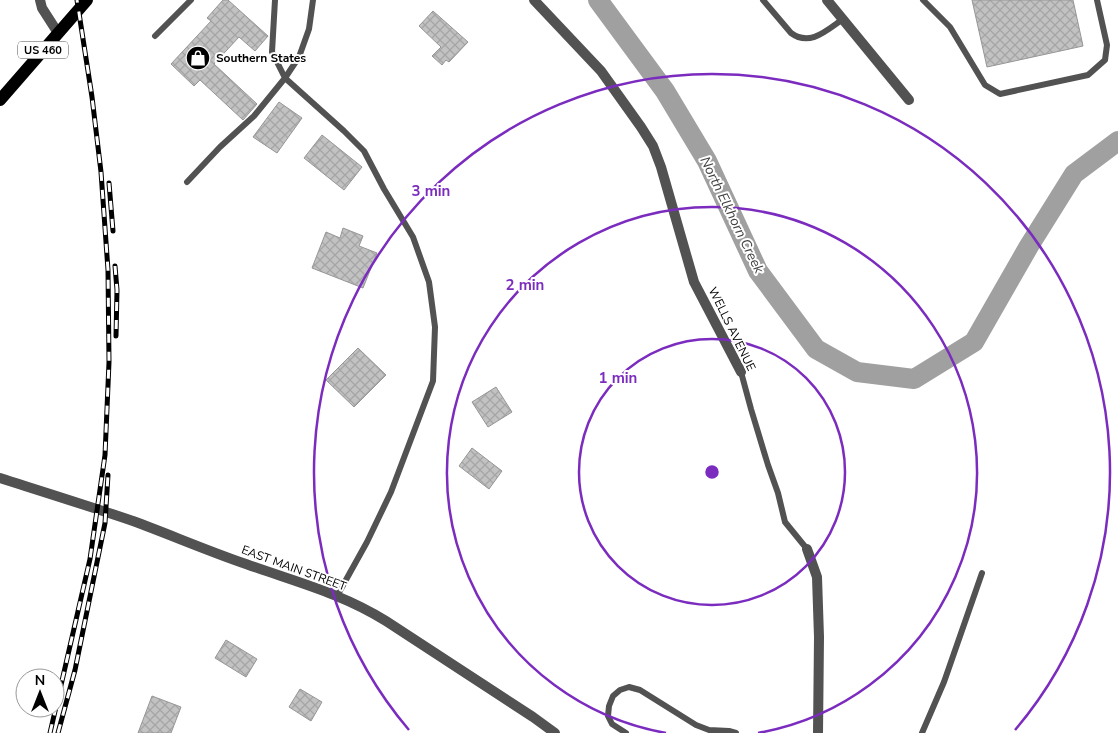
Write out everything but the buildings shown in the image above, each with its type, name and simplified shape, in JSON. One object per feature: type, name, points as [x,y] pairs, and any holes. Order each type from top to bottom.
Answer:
[{"type":"main road","name":"US 460","points":[[0,100],[87,0]]},
{"type":"street","points":[[40,0],[42,8],[58,33]]},
{"type":"street","name":"WELLS AVENUE","points":[[534,0],[601,71],[653,146],[661,167],[694,282],[741,372]]},
{"type":"street","points":[[827,0],[909,100]]},
{"type":"street","name":"EAST MAIN STREET","points":[[0,478],[133,521],[247,565],[295,580],[366,609],[533,716],[555,733]]},
{"type":"street","name":"WELLS AVENUE","points":[[807,549],[817,577],[819,637],[818,733]]},
{"type":"lane","points":[[155,36],[191,0]]},
{"type":"lane","points":[[275,0],[272,52],[285,78],[364,151],[413,237],[429,282],[435,328],[433,381],[391,492],[337,596]]},
{"type":"lane","points":[[187,182],[220,147],[254,116],[285,78],[299,57],[309,29],[313,0]]},
{"type":"lane","points":[[762,0],[791,33],[796,37],[804,39],[813,38],[843,19]]},
{"type":"lane","points":[[923,0],[950,27],[986,85],[1000,94],[1088,75],[1105,60],[1107,45],[1097,0]]},
{"type":"lane","name":"WELLS AVENUE","points":[[741,372],[785,522],[807,549]]},
{"type":"lane","points":[[922,733],[944,682],[982,572]]},
{"type":"lane","points":[[626,733],[612,724],[608,716],[608,706],[613,696],[620,690],[629,687],[640,690],[696,725],[709,730],[736,733]]},
{"type":"waterway","name":"North Elkhorn Creek","points":[[598,0],[665,91],[707,161],[758,271],[816,349],[857,372],[914,379],[974,342],[1029,246],[1074,174],[1118,141]]},
{"type":"railway","points":[[50,733],[90,559],[105,455],[109,362],[108,270],[101,172],[77,0]]},
{"type":"railway","points":[[109,183],[113,231]]},
{"type":"railway","points":[[115,266],[117,290],[116,336]]},
{"type":"railway","points":[[58,733],[75,670],[105,523],[108,475]]},
{"type":"place","name":"Southern States","points":[[198,58]]}]
